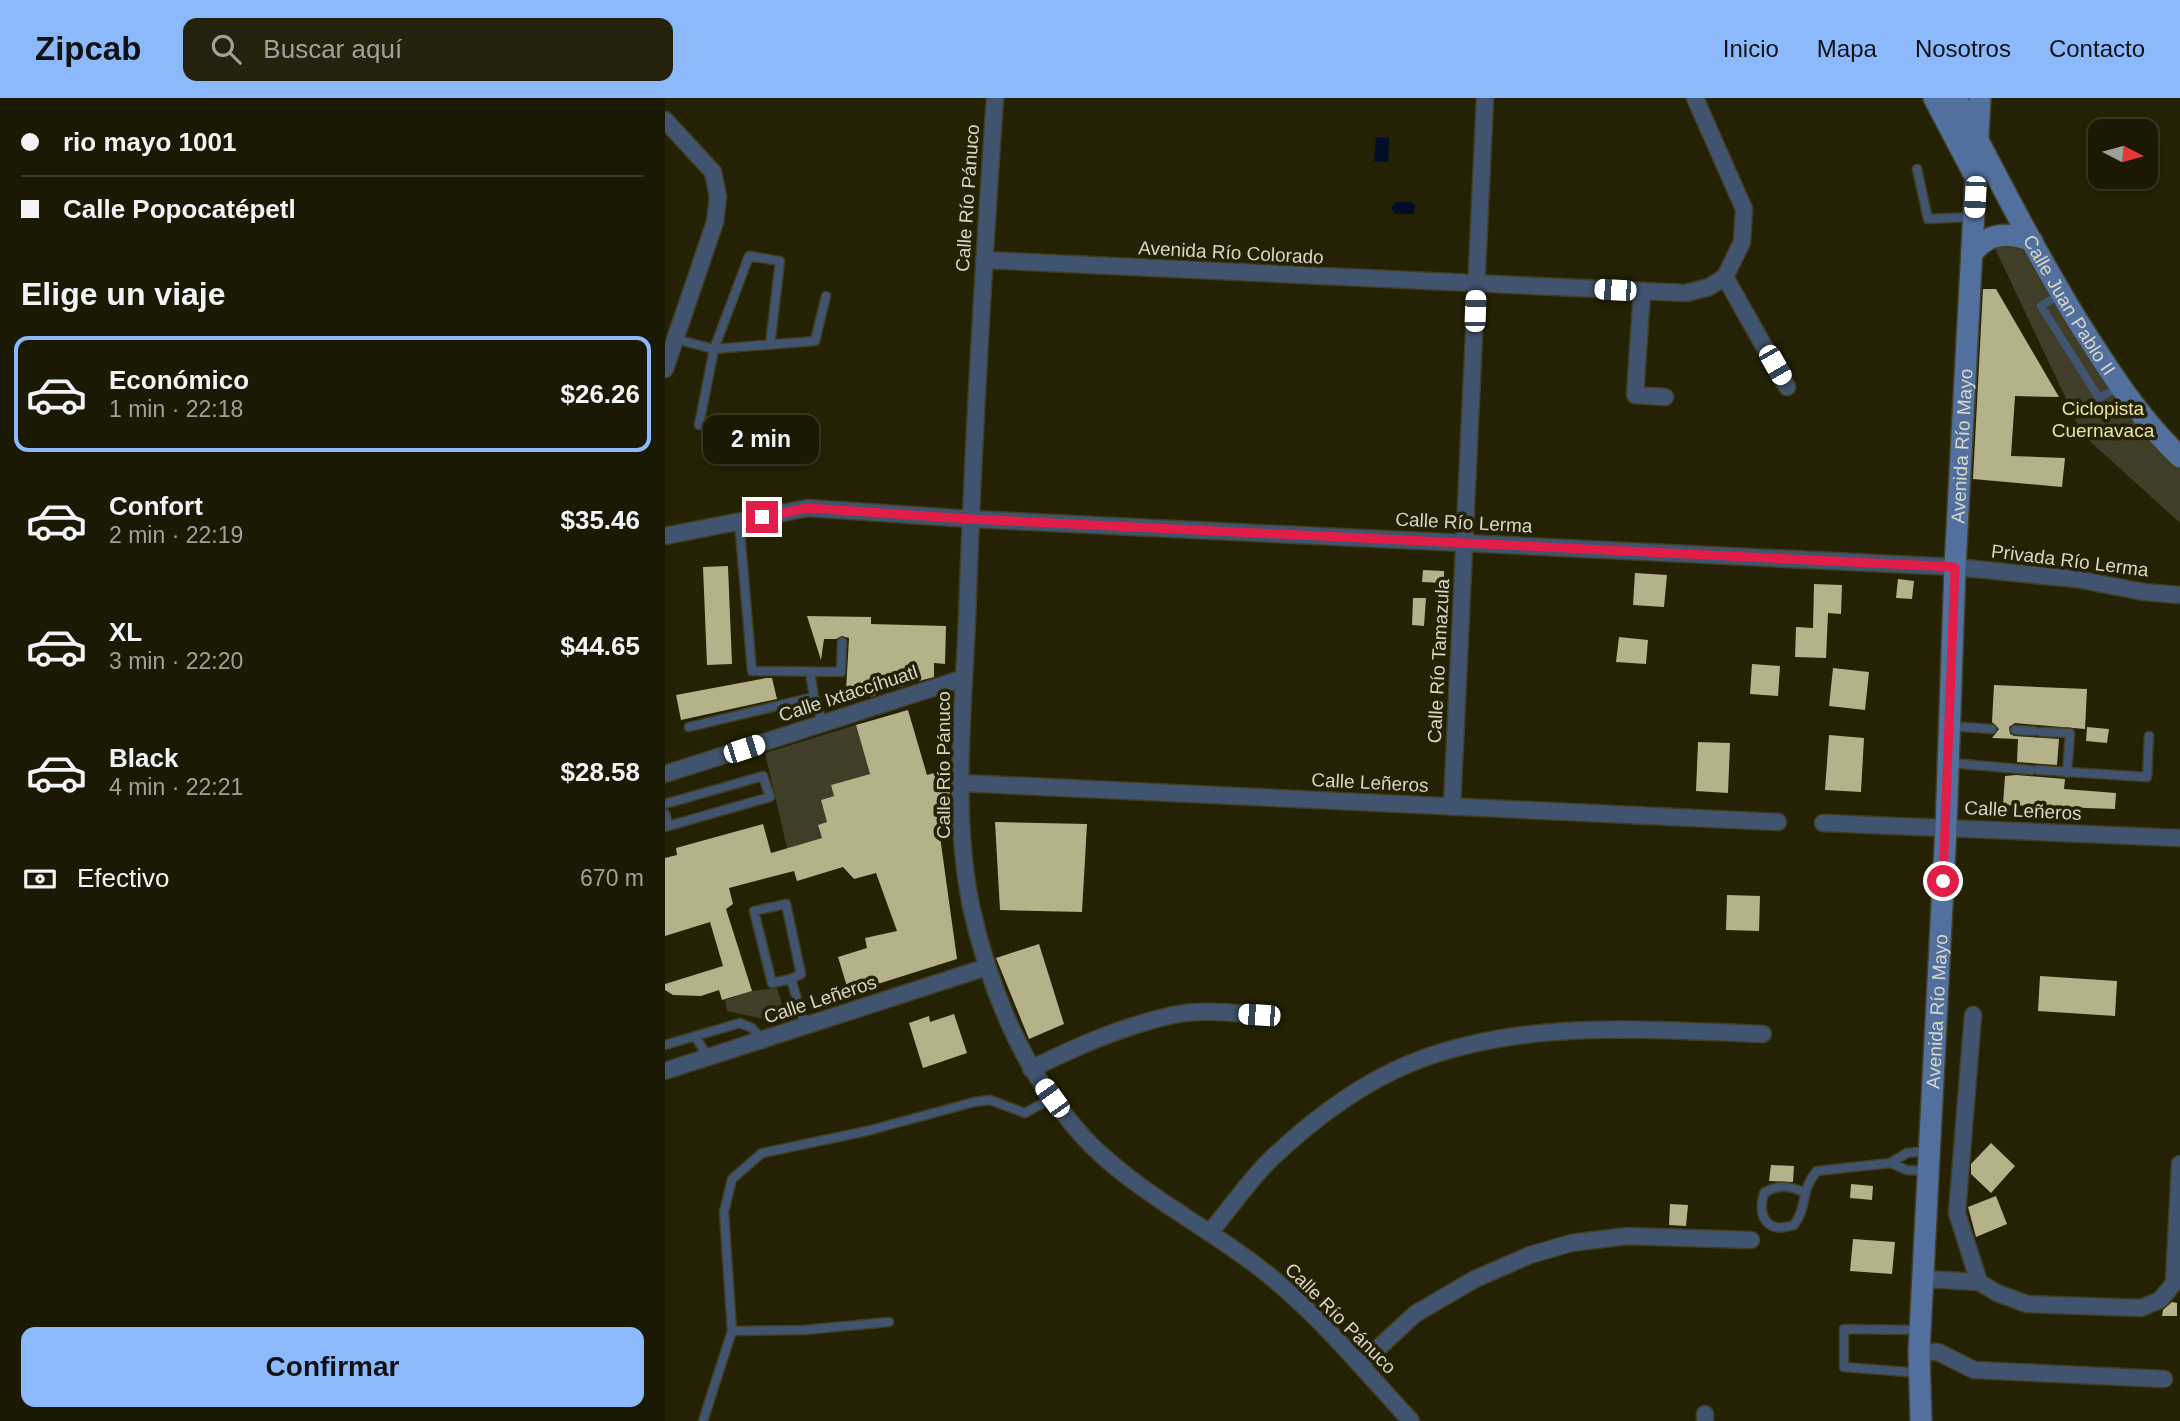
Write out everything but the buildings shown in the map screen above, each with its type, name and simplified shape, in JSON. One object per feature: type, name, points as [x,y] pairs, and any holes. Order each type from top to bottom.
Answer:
[{"type":"street","name":"Calle Río Pánuco","points":[[995,98],[970,519],[961,783],[961,836],[971,905],[987,967],[1031,1069],[1092,1146],[1138,1183],[1259,1267],[1308,1311],[1411,1421]]},
{"type":"street","name":"Calle Río Tamazula","points":[[1452,807],[1485,98]]},
{"type":"street","points":[[1695,98],[1744,209],[1742,242],[1725,277],[1787,387]]},
{"type":"street","points":[[1934,98],[1976,177]]},
{"type":"street","name":"Calle Juan Pablo II","points":[[1956,98],[2061,294],[2119,387],[2180,457]]},
{"type":"street","name":"Avenida Río Mayo","points":[[1921,1421],[1919,1363],[1946,827],[1955,567],[1980,98]]},
{"type":"street","points":[[665,120],[713,172],[717,197],[715,222],[665,369]]},
{"type":"street","points":[[1972,254],[1978,245],[1998,235],[2010,234],[2032,241]]},
{"type":"street","name":"Avenida Río Colorado","points":[[984,261],[1686,293],[1709,287],[1725,277]]},
{"type":"street","points":[[1642,291],[1635,395],[1665,397]]},
{"type":"street","name":"Calle Río Lerma","points":[[665,536],[808,508],[970,519],[1955,567]]},
{"type":"street","name":"Privada Río Lerma","points":[[1955,567],[2077,579],[2144,592],[2180,595]]},
{"type":"street","name":"Calle Ixtaccíhuatl","points":[[665,774],[964,678]]},
{"type":"street","name":"Calle Leñeros","points":[[961,783],[1778,822]]},
{"type":"street","name":"Calle Leñeros","points":[[1823,823],[2180,838]]},
{"type":"street","name":"Calle Leñeros","points":[[665,1071],[987,967]]},
{"type":"street","points":[[1031,1069],[1092,1040],[1175,1015],[1222,1012],[1259,1015]]},
{"type":"street","points":[[1973,1016],[1957,1213],[1979,1282]]},
{"type":"street","points":[[1210,1232],[1270,1160],[1365,1086],[1412,1063],[1472,1044],[1546,1031],[1615,1029],[1763,1034]]},
{"type":"street","points":[[1924,1279],[1979,1282],[1997,1293],[2027,1304],[2141,1308],[2160,1300],[2174,1283],[2180,1164]]},
{"type":"street","points":[[1360,1365],[1415,1314],[1475,1279],[1529,1255],[1571,1243],[1627,1236],[1751,1240]]},
{"type":"street","points":[[1919,1363],[1938,1352],[1974,1370],[2164,1379]]},
{"type":"lane","points":[[1917,169],[1928,219],[1974,216]]},
{"type":"lane","points":[[699,425],[714,349],[749,256],[780,261],[770,345]]},
{"type":"lane","points":[[675,339],[714,349],[815,341],[826,296]]},
{"type":"lane","points":[[739,521],[752,671],[841,672],[842,642]]},
{"type":"lane","points":[[810,672],[823,724]]},
{"type":"lane","points":[[689,727],[814,696]]},
{"type":"lane","points":[[1949,725],[1992,729]]},
{"type":"lane","points":[[2015,730],[2070,733],[2067,773]]},
{"type":"lane","points":[[1948,763],[2147,778],[2149,736]]},
{"type":"lane","points":[[665,804],[763,776],[769,797],[667,827],[665,814]]},
{"type":"lane","points":[[786,904],[801,974],[791,979],[772,983],[754,911],[786,904]]},
{"type":"lane","points":[[791,979],[805,1026]]},
{"type":"lane","points":[[665,1045],[740,1023],[752,1028],[762,1040]]},
{"type":"lane","points":[[695,1036],[708,1057]]},
{"type":"lane","points":[[703,1421],[732,1331],[724,1212],[732,1179],[762,1153],[867,1131],[974,1102],[991,1100],[1025,1113],[1052,1098]]},
{"type":"lane","points":[[1804,1192],[1784,1185],[1773,1187],[1764,1193],[1760,1207],[1767,1223],[1776,1228],[1794,1225],[1801,1216],[1804,1192],[1809,1180],[1817,1171],[1890,1163],[1907,1153],[1930,1161]]},
{"type":"lane","points":[[1890,1163],[1907,1170],[1930,1161]]},
{"type":"lane","points":[[732,1331],[804,1330],[889,1322]]},
{"type":"lane","points":[[1919,1363],[1844,1367],[1844,1329],[1921,1330]]},
{"type":"green space","name":"Ciclopista Cuernavaca","points":[[1985,227],[2007,227],[2143,434],[2180,469],[2180,523],[2083,435]]},
{"type":"green space","points":[[856,725],[870,774],[831,785],[834,796],[821,800],[827,822],[818,825],[822,838],[787,848],[765,753]]},
{"type":"green space","points":[[777,988],[783,1008],[764,1019],[727,1011],[725,1000],[752,991]]},
{"type":"water","points":[[1376,137],[1389,138],[1388,162],[1374,161]]},
{"type":"water","points":[[1396,202],[1411,202],[1415,205],[1414,214],[1395,214],[1391,208]]},
{"type":"route","points":[[762,517],[808,508],[970,519],[1955,567],[1943,881]]}]
